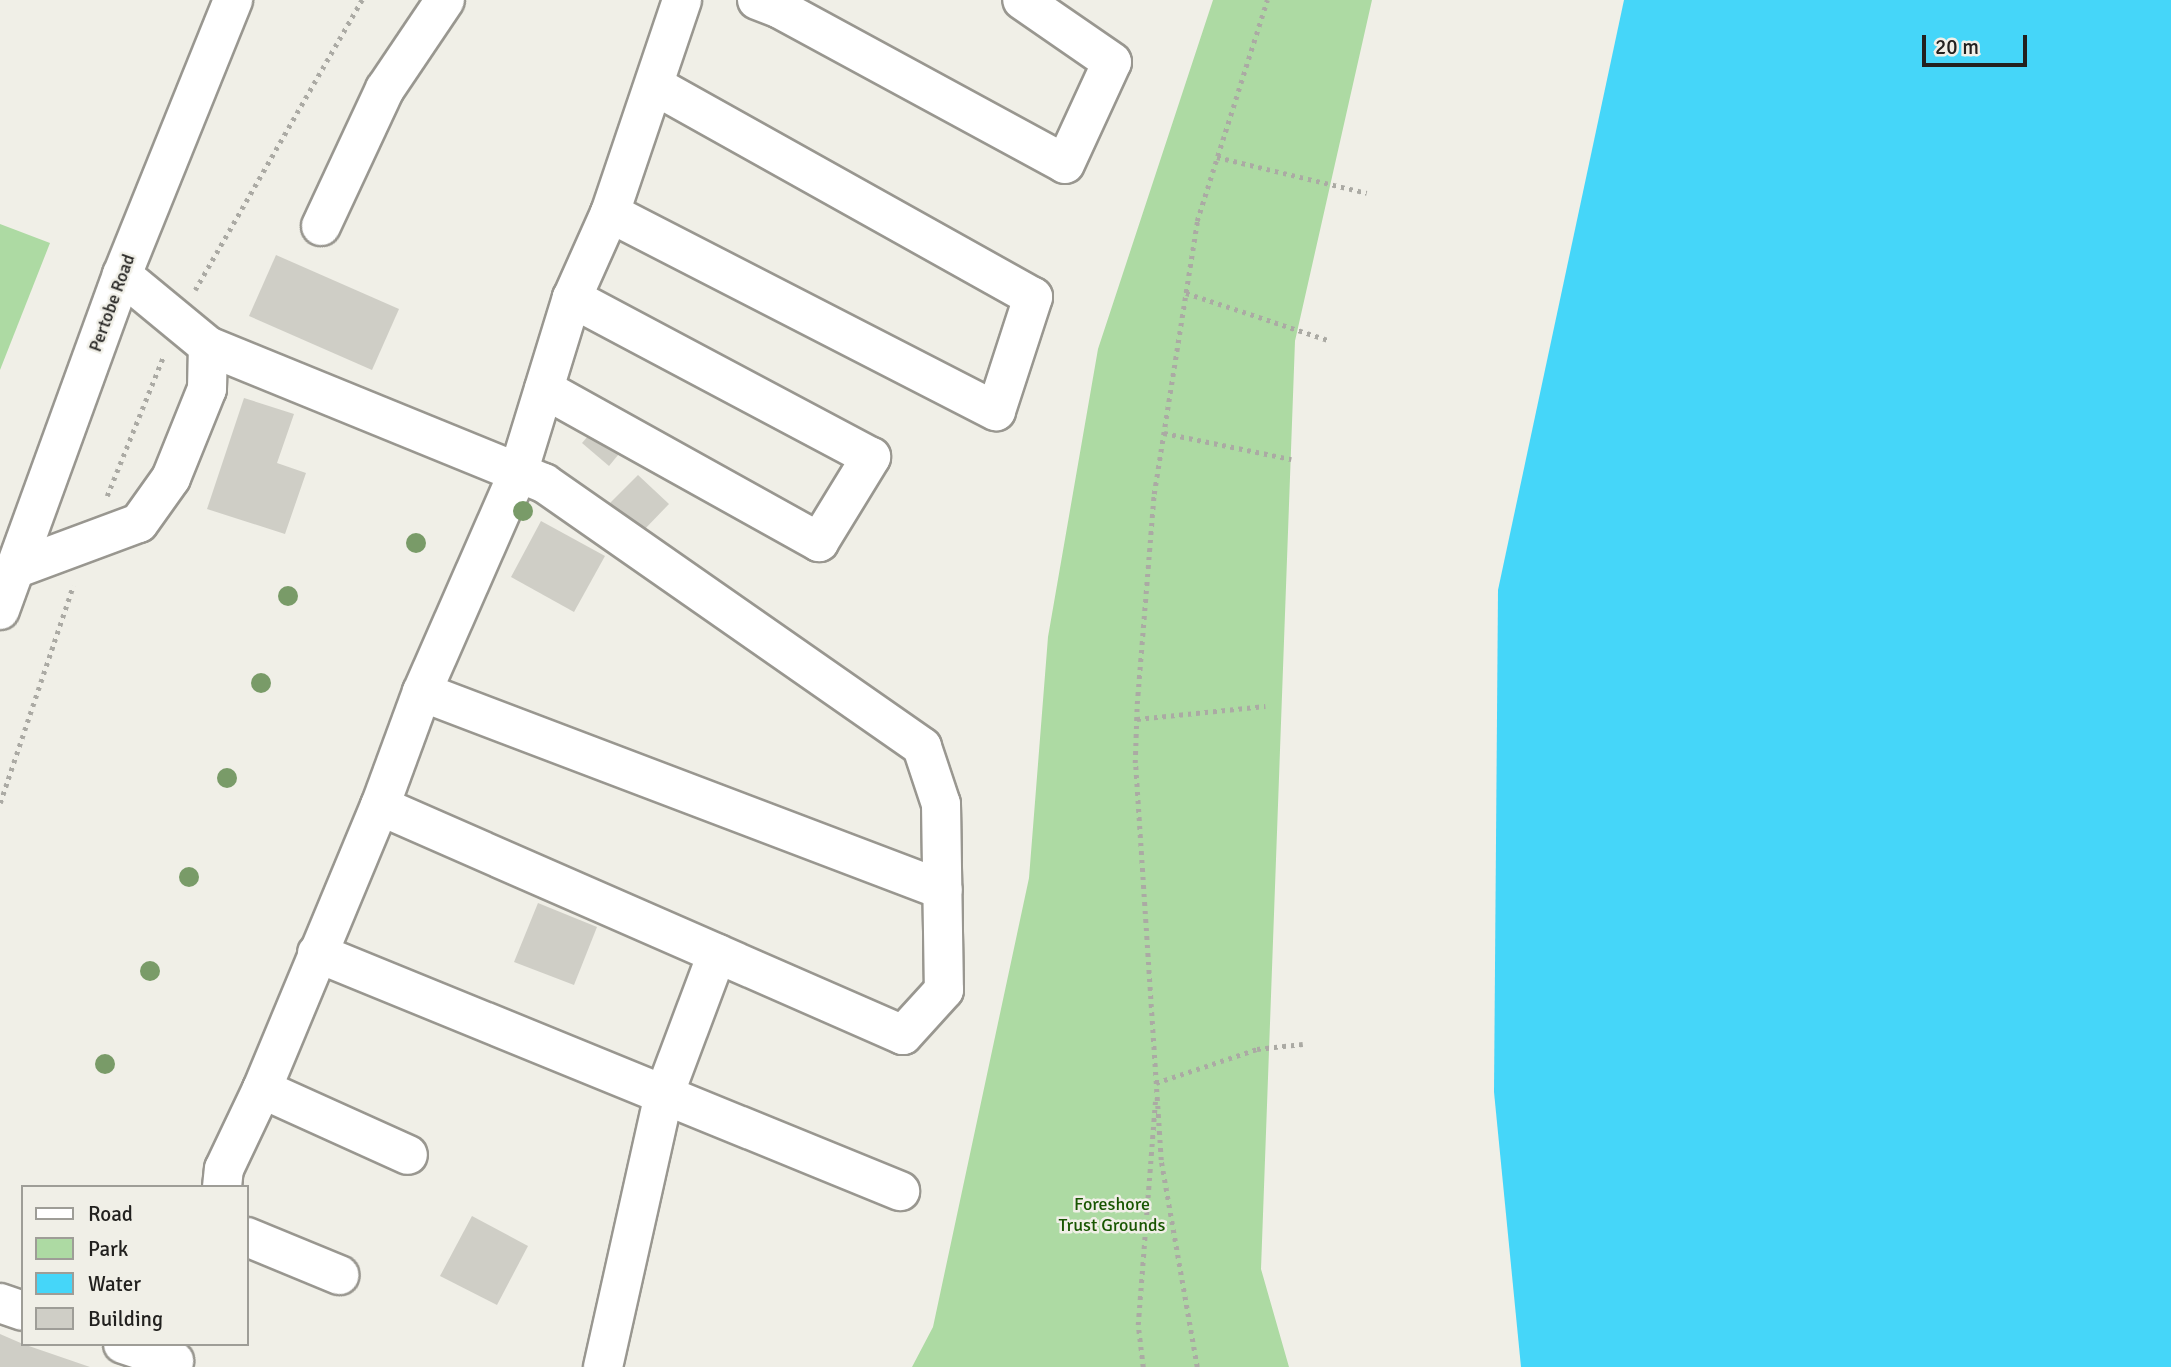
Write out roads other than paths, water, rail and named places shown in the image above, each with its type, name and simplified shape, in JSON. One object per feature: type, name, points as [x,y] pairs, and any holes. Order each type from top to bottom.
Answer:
[{"type":"street","name":"Pertobe Road","points":[[0,610],[121,275],[233,0]]},
{"type":"street","points":[[321,226],[385,89],[445,0]]},
{"type":"street","points":[[222,1185],[223,1169],[261,1089],[380,806],[422,692],[518,473],[572,298],[610,213],[656,86],[682,0]]},
{"type":"street","points":[[757,0],[780,9],[1065,164],[1112,62],[1022,0]]},
{"type":"street","points":[[610,213],[996,411],[1033,297],[656,86]]},
{"type":"street","points":[[121,275],[208,346],[544,483],[922,747],[941,804],[944,990],[903,1035],[380,806]]},
{"type":"street","points":[[544,388],[819,542],[871,457],[572,298]]},
{"type":"street","points":[[16,569],[139,523],[171,478],[207,389],[208,346]]},
{"type":"street","points":[[422,692],[943,890]]},
{"type":"street","points":[[317,953],[900,1191]]},
{"type":"street","points":[[603,1367],[664,1095],[717,954]]},
{"type":"street","points":[[261,1089],[408,1155]]},
{"type":"street","points":[[248,1237],[339,1275]]},
{"type":"street","points":[[0,1303],[21,1310]]},
{"type":"street","points":[[129,1346],[174,1362]]},
{"type":"water","points":[[1624,0],[2171,0],[2171,1367],[1521,1367],[1494,1092],[1498,590]]},
{"type":"park label","name":"Foreshore Trust Grounds","points":[[1112,1215]]}]
